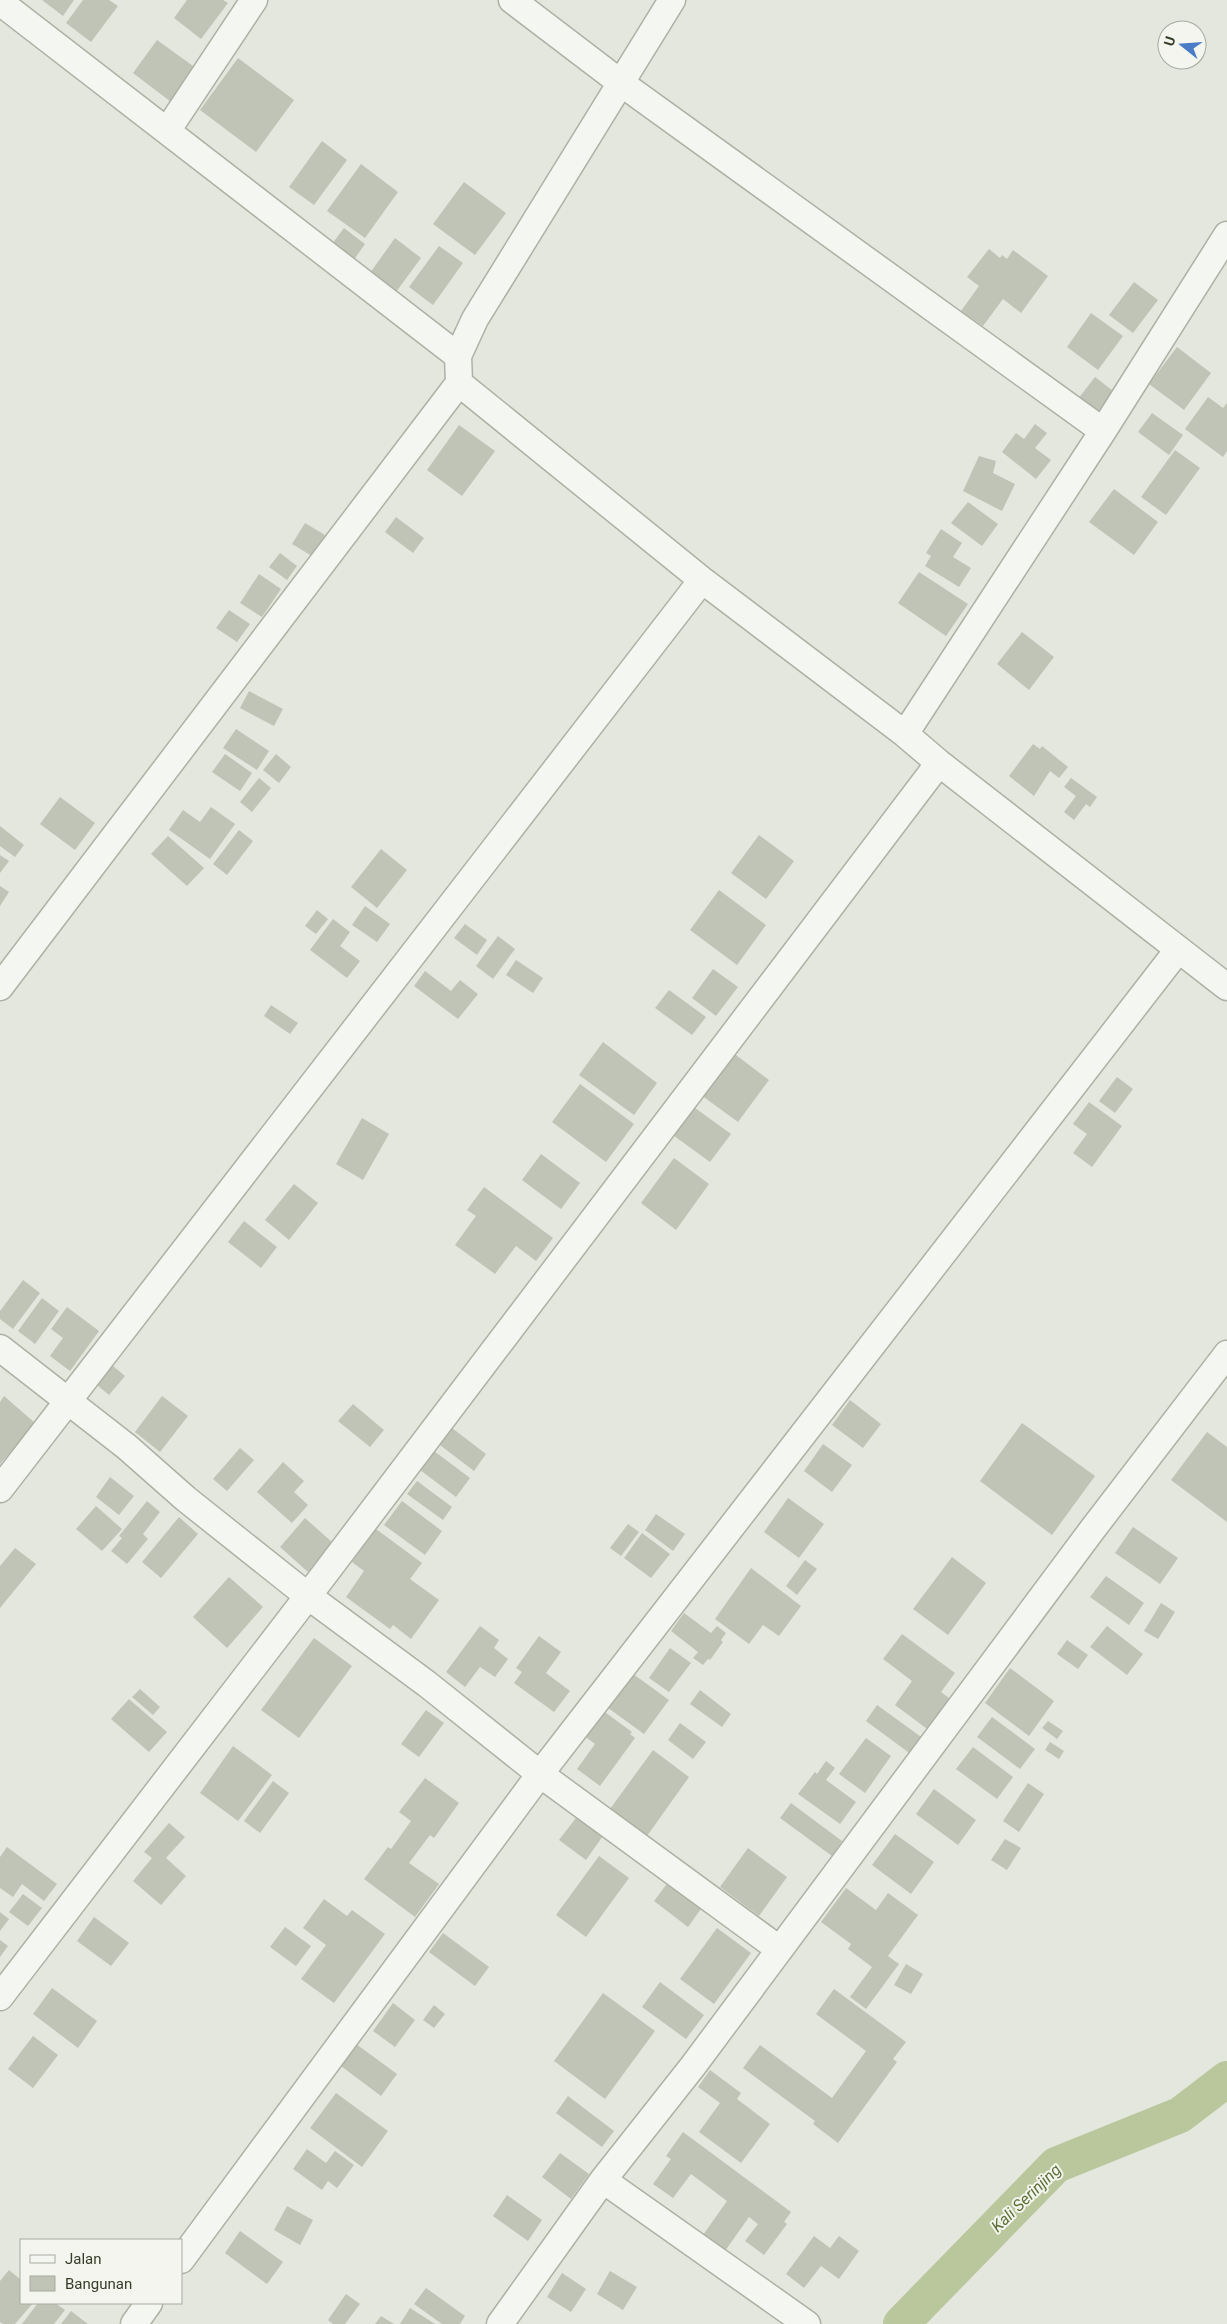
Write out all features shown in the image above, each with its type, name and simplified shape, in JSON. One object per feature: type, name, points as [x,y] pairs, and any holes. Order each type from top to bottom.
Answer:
[{"type":"street","points":[[167,132],[254,0]]},
{"type":"street","points":[[512,0],[622,83],[1103,431]]},
{"type":"street","points":[[0,988],[459,383],[458,356],[475,319],[672,0]]},
{"type":"street","points":[[0,2],[458,356]]},
{"type":"street","points":[[905,734],[1103,431],[1227,235]]},
{"type":"street","points":[[459,383],[702,580],[905,734],[939,763],[1227,987]]},
{"type":"street","points":[[0,1489],[702,580]]},
{"type":"street","points":[[0,1997],[308,1596],[939,763]]},
{"type":"street","points":[[182,2259],[540,1774],[1178,950]]},
{"type":"street","points":[[0,1348],[127,1447],[186,1499],[308,1596],[396,1660],[540,1774],[779,1948]]},
{"type":"street","points":[[500,2324],[603,2180],[693,2066],[1092,1530],[1227,1354]]},
{"type":"street","points":[[603,2180],[806,2324]]},
{"type":"street","points":[[134,2324],[148,2304]]},
{"type":"building","points":[[42,0],[74,0],[63,16]]},
{"type":"building","points":[[83,0],[109,0],[118,6],[91,42],[66,23]]},
{"type":"building","points":[[187,0],[223,0],[228,3],[201,39],[174,18]]},
{"type":"building","points":[[157,40],[200,71],[175,105],[133,73]]},
{"type":"building","points":[[238,58],[294,100],[256,152],[200,110]]},
{"type":"building","points":[[322,141],[347,160],[314,205],[289,187]]},
{"type":"building","points":[[361,164],[398,192],[365,238],[327,211]]},
{"type":"building","points":[[464,182],[506,213],[475,255],[433,224]]},
{"type":"building","points":[[344,228],[365,244],[351,264],[329,248]]},
{"type":"building","points":[[395,238],[421,258],[396,292],[370,273]]},
{"type":"building","points":[[439,246],[463,263],[433,305],[409,287]]},
{"type":"building","points":[[989,249],[1000,258],[1002,255],[1007,259],[1013,250],[1048,276],[1021,313],[1003,299],[983,326],[961,311],[979,286],[967,277]]},
{"type":"building","points":[[1134,282],[1158,300],[1133,333],[1109,315]]},
{"type":"building","points":[[1091,313],[1123,336],[1098,370],[1067,347]]},
{"type":"building","points":[[1177,347],[1211,373],[1184,410],[1149,384]]},
{"type":"building","points":[[1095,377],[1117,394],[1101,416],[1078,399]]},
{"type":"building","points":[[1208,397],[1223,408],[1227,403],[1227,451],[1223,457],[1185,429]]},
{"type":"building","points":[[1152,413],[1183,435],[1169,455],[1138,432]]},
{"type":"building","points":[[1035,424],[1047,433],[1035,448],[1051,460],[1036,479],[1002,452],[1016,433],[1024,439]]},
{"type":"building","points":[[459,425],[495,451],[462,496],[427,470]]},
{"type":"building","points":[[1175,450],[1200,468],[1166,515],[1141,497]]},
{"type":"building","points":[[979,456],[996,461],[993,473],[1015,484],[1002,511],[963,491]]},
{"type":"building","points":[[1114,489],[1158,522],[1134,555],[1089,522]]},
{"type":"building","points":[[968,502],[998,524],[982,546],[951,523]]},
{"type":"building","points":[[396,517],[424,538],[413,553],[385,532]]},
{"type":"building","points":[[305,523],[325,535],[312,556],[292,544]]},
{"type":"building","points":[[941,529],[962,543],[953,557],[971,568],[959,587],[925,566],[931,556],[926,553]]},
{"type":"building","points":[[280,553],[297,566],[287,580],[269,567]]},
{"type":"building","points":[[919,572],[968,604],[946,636],[898,603]]},
{"type":"building","points":[[259,574],[281,589],[262,617],[240,603]]},
{"type":"building","points":[[229,610],[250,624],[237,642],[216,628]]},
{"type":"building","points":[[1022,632],[1054,657],[1029,690],[997,664]]},
{"type":"building","points":[[249,691],[283,709],[274,726],[240,708]]},
{"type":"building","points":[[236,729],[269,751],[257,770],[223,748]]},
{"type":"building","points":[[1033,744],[1040,749],[1042,746],[1068,767],[1059,778],[1050,771],[1034,796],[1009,776]]},
{"type":"building","points":[[225,754],[252,773],[240,791],[212,772]]},
{"type":"building","points":[[276,754],[291,767],[279,783],[263,770]]},
{"type":"building","points":[[259,778],[271,788],[252,812],[240,802]]},
{"type":"building","points":[[1071,778],[1097,797],[1090,807],[1086,804],[1074,820],[1064,812],[1076,796],[1064,787]]},
{"type":"building","points":[[60,797],[95,823],[75,850],[40,824]]},
{"type":"building","points":[[211,807],[235,824],[210,859],[169,830],[183,810],[200,822]]},
{"type":"building","points":[[0,826],[24,845],[15,857],[0,846]]},
{"type":"building","points":[[239,830],[253,841],[227,875],[213,864]]},
{"type":"building","points":[[759,835],[794,861],[766,899],[731,873]]},
{"type":"building","points":[[168,836],[204,868],[187,886],[151,854]]},
{"type":"building","points":[[381,849],[407,870],[377,908],[351,887]]},
{"type":"building","points":[[0,855],[9,861],[0,873]]},
{"type":"building","points":[[0,886],[9,892],[0,906]]},
{"type":"building","points":[[719,890],[766,925],[737,965],[690,930]]},
{"type":"building","points":[[365,906],[390,924],[377,942],[352,925]]},
{"type":"building","points":[[317,910],[328,919],[316,934],[305,926]]},
{"type":"building","points":[[333,919],[350,932],[340,946],[360,961],[347,978],[310,950]]},
{"type":"building","points":[[465,924],[487,940],[477,955],[454,938]]},
{"type":"building","points":[[498,936],[515,949],[493,979],[476,966]]},
{"type":"building","points":[[516,960],[543,978],[533,993],[506,975]]},
{"type":"building","points":[[713,969],[738,987],[716,1016],[692,998]]},
{"type":"building","points":[[425,971],[451,991],[460,980],[478,994],[458,1019],[414,986]]},
{"type":"building","points":[[669,990],[706,1017],[692,1035],[655,1008]]},
{"type":"building","points":[[271,1005],[298,1023],[290,1034],[264,1016]]},
{"type":"building","points":[[603,1042],[657,1083],[634,1115],[579,1075]]},
{"type":"building","points":[[732,1052],[769,1080],[738,1122],[701,1095]]},
{"type":"building","points":[[1117,1077],[1133,1089],[1115,1113],[1099,1101]]},
{"type":"building","points":[[580,1084],[634,1124],[606,1162],[552,1122]]},
{"type":"building","points":[[1089,1102],[1122,1126],[1092,1167],[1073,1153],[1087,1134],[1073,1124]]},
{"type":"building","points":[[691,1105],[731,1134],[710,1162],[670,1133]]},
{"type":"building","points":[[362,1118],[389,1134],[363,1180],[336,1164]]},
{"type":"building","points":[[541,1154],[580,1183],[561,1209],[522,1180]]},
{"type":"building","points":[[674,1158],[709,1184],[676,1230],[641,1203]]},
{"type":"building","points":[[294,1184],[318,1203],[289,1240],[265,1220]]},
{"type":"building","points":[[484,1187],[553,1238],[536,1261],[516,1246],[495,1274],[455,1245],[476,1216],[467,1210]]},
{"type":"building","points":[[244,1221],[277,1247],[261,1268],[228,1242]]},
{"type":"building","points":[[23,1280],[40,1293],[13,1329],[0,1319],[0,1311]]},
{"type":"building","points":[[42,1298],[59,1311],[35,1344],[18,1331]]},
{"type":"building","points":[[67,1307],[99,1331],[70,1371],[50,1356],[63,1338],[51,1329]]},
{"type":"building","points":[[107,1361],[125,1376],[109,1395],[91,1380]]},
{"type":"building","points":[[4,1396],[35,1423],[0,1464],[0,1402]]},
{"type":"building","points":[[162,1396],[188,1416],[160,1452],[135,1432]]},
{"type":"building","points":[[850,1400],[881,1424],[863,1448],[832,1425]]},
{"type":"building","points":[[353,1404],[384,1430],[370,1447],[338,1421]]},
{"type":"building","points":[[1022,1423],[1095,1476],[1052,1535],[980,1481]]},
{"type":"building","points":[[452,1428],[486,1454],[474,1471],[440,1445]]},
{"type":"building","points":[[1207,1432],[1227,1447],[1227,1522],[1171,1480]]},
{"type":"building","points":[[823,1444],[852,1465],[832,1492],[804,1471]]},
{"type":"building","points":[[240,1448],[254,1460],[227,1491],[213,1479]]},
{"type":"building","points":[[434,1451],[470,1478],[456,1497],[420,1470]]},
{"type":"building","points":[[283,1462],[304,1481],[294,1492],[308,1505],[292,1523],[257,1492]]},
{"type":"building","points":[[110,1477],[134,1496],[119,1515],[96,1497]]},
{"type":"building","points":[[417,1481],[452,1507],[443,1520],[407,1494]]},
{"type":"building","points":[[788,1498],[824,1524],[799,1558],[764,1532]]},
{"type":"building","points":[[147,1501],[160,1512],[143,1534],[148,1539],[127,1564],[111,1551],[122,1538],[119,1536]]},
{"type":"building","points":[[402,1501],[442,1531],[425,1555],[384,1525]]},
{"type":"building","points":[[96,1506],[122,1529],[102,1551],[76,1529]]},
{"type":"building","points":[[656,1514],[685,1534],[673,1551],[645,1530]]},
{"type":"building","points":[[179,1517],[198,1534],[161,1578],[142,1562]]},
{"type":"building","points":[[305,1518],[333,1543],[308,1572],[280,1547]]},
{"type":"building","points":[[628,1524],[639,1532],[621,1556],[610,1548]]},
{"type":"building","points":[[1133,1527],[1178,1558],[1160,1584],[1115,1553]]},
{"type":"building","points":[[376,1529],[422,1563],[410,1579],[439,1600],[411,1639],[393,1625],[390,1629],[346,1597],[364,1571],[352,1562]]},
{"type":"building","points":[[642,1533],[670,1554],[651,1578],[624,1558]]},
{"type":"building","points":[[15,1548],[36,1564],[0,1608],[0,1566]]},
{"type":"building","points":[[952,1557],[986,1583],[948,1635],[913,1609]]},
{"type":"building","points":[[805,1560],[817,1569],[797,1595],[786,1586]]},
{"type":"building","points":[[751,1568],[801,1606],[779,1636],[763,1625],[749,1644],[715,1619]]},
{"type":"building","points":[[1106,1576],[1144,1603],[1129,1625],[1090,1597]]},
{"type":"building","points":[[229,1577],[263,1607],[227,1648],[193,1617]]},
{"type":"building","points":[[1161,1603],[1175,1612],[1158,1639],[1144,1631]]},
{"type":"building","points":[[684,1613],[711,1633],[717,1626],[726,1633],[721,1640],[723,1642],[710,1660],[708,1659],[703,1665],[693,1658],[698,1652],[671,1631]]},
{"type":"building","points":[[480,1626],[499,1640],[494,1648],[508,1659],[495,1677],[480,1667],[465,1687],[446,1672]]},
{"type":"building","points":[[1107,1626],[1143,1654],[1127,1675],[1090,1647]]},
{"type":"building","points":[[902,1634],[955,1673],[941,1692],[956,1703],[934,1734],[895,1705],[912,1681],[883,1659]]},
{"type":"building","points":[[539,1636],[561,1652],[546,1673],[570,1691],[554,1712],[514,1683],[522,1672],[516,1668]]},
{"type":"building","points":[[314,1638],[352,1666],[299,1738],[261,1710]]},
{"type":"building","points":[[1067,1640],[1088,1655],[1078,1669],[1057,1654]]},
{"type":"building","points":[[670,1648],[691,1663],[669,1692],[649,1678]]},
{"type":"building","points":[[1010,1668],[1054,1701],[1029,1736],[985,1703]]},
{"type":"building","points":[[629,1671],[669,1700],[644,1734],[604,1705]]},
{"type":"building","points":[[140,1689],[160,1707],[153,1715],[132,1697]]},
{"type":"building","points":[[700,1690],[731,1714],[722,1727],[690,1704]]},
{"type":"building","points":[[129,1699],[167,1732],[149,1752],[111,1719]]},
{"type":"building","points":[[877,1705],[924,1739],[912,1755],[866,1721]]},
{"type":"building","points":[[598,1707],[632,1732],[630,1734],[635,1738],[600,1786],[577,1769],[595,1744],[579,1732]]},
{"type":"building","points":[[426,1710],[444,1723],[419,1757],[401,1744]]},
{"type":"building","points":[[992,1717],[1035,1749],[1020,1769],[977,1737]]},
{"type":"building","points":[[1048,1721],[1063,1731],[1057,1739],[1042,1728]]},
{"type":"building","points":[[680,1723],[706,1742],[693,1759],[668,1740]]},
{"type":"building","points":[[866,1738],[891,1756],[865,1793],[839,1774]]},
{"type":"building","points":[[1050,1742],[1064,1751],[1059,1759],[1045,1750]]},
{"type":"building","points":[[233,1746],[272,1775],[238,1821],[200,1793]]},
{"type":"building","points":[[973,1747],[1013,1777],[997,1799],[956,1769]]},
{"type":"building","points":[[653,1750],[689,1777],[647,1836],[610,1809]]},
{"type":"building","points":[[826,1761],[835,1768],[826,1780],[856,1802],[840,1824],[798,1794],[815,1772],[817,1774]]},
{"type":"building","points":[[425,1778],[459,1803],[434,1838],[430,1835],[409,1863],[439,1884],[415,1917],[364,1879],[388,1847],[391,1849],[411,1821],[399,1812]]},
{"type":"building","points":[[273,1781],[289,1793],[260,1833],[244,1821]]},
{"type":"building","points":[[1028,1783],[1044,1794],[1019,1832],[1003,1821]]},
{"type":"building","points":[[934,1789],[976,1820],[958,1845],[916,1814]]},
{"type":"building","points":[[791,1803],[842,1841],[832,1856],[780,1818]]},
{"type":"building","points":[[579,1814],[605,1833],[586,1860],[559,1840]]},
{"type":"building","points":[[169,1823],[185,1837],[166,1858],[186,1876],[161,1905],[133,1881],[152,1858],[144,1852]]},
{"type":"building","points":[[895,1834],[934,1862],[911,1894],[872,1865]]},
{"type":"building","points":[[1005,1839],[1021,1848],[1007,1870],[991,1860]]},
{"type":"building","points":[[7,1847],[57,1884],[44,1901],[22,1884],[13,1897],[0,1888],[0,1857]]},
{"type":"building","points":[[748,1848],[787,1877],[759,1916],[720,1887]]},
{"type":"building","points":[[599,1856],[629,1878],[586,1937],[556,1915]]},
{"type":"building","points":[[669,1881],[703,1906],[688,1927],[654,1901]]},
{"type":"building","points":[[846,1888],[876,1910],[888,1893],[918,1915],[888,1956],[899,1964],[866,2009],[850,1997],[872,1967],[848,1949],[851,1944],[821,1922]]},
{"type":"building","points":[[23,1894],[42,1908],[28,1926],[9,1912]]},
{"type":"building","points":[[324,1899],[347,1916],[352,1910],[385,1934],[334,2003],[301,1979],[326,1945],[303,1928]]},
{"type":"building","points":[[0,1912],[9,1919],[0,1931]]},
{"type":"building","points":[[94,1917],[129,1943],[111,1966],[77,1941]]},
{"type":"building","points":[[285,1927],[311,1946],[296,1966],[270,1947]]},
{"type":"building","points":[[717,1928],[751,1953],[714,2004],[680,1979]]},
{"type":"building","points":[[443,1933],[489,1967],[475,1986],[429,1952]]},
{"type":"building","points":[[0,1940],[8,1946],[0,1957]]},
{"type":"building","points":[[906,1964],[923,1974],[911,1994],[894,1985]]},
{"type":"building","points":[[660,1982],[704,2015],[686,2039],[642,2007]]},
{"type":"building","points":[[52,1988],[97,2021],[78,2048],[33,2014]]},
{"type":"building","points":[[834,1989],[906,2042],[893,2059],[897,2062],[838,2143],[813,2124],[815,2121],[743,2068],[760,2045],[832,2098],[866,2051],[816,2014]]},
{"type":"building","points":[[603,1993],[655,2031],[605,2099],[554,2061]]},
{"type":"building","points":[[393,2003],[415,2020],[395,2047],[373,2031]]},
{"type":"building","points":[[434,2005],[445,2014],[434,2028],[423,2020]]},
{"type":"building","points":[[33,2036],[58,2055],[33,2088],[8,2069]]},
{"type":"building","points":[[352,2041],[397,2074],[381,2096],[337,2063]]},
{"type":"building","points":[[710,2070],[741,2093],[737,2099],[770,2124],[741,2163],[699,2132],[720,2103],[698,2087]]},
{"type":"building","points":[[336,2093],[388,2131],[362,2167],[310,2128]]},
{"type":"building","points":[[568,2096],[614,2131],[602,2147],[556,2113]]},
{"type":"building","points":[[683,2132],[791,2212],[784,2222],[787,2224],[764,2255],[745,2241],[758,2224],[749,2217],[725,2251],[703,2235],[727,2201],[691,2174],[673,2198],[653,2184],[671,2159],[666,2156]]},
{"type":"building","points":[[307,2149],[326,2163],[335,2151],[354,2165],[337,2188],[328,2181],[322,2190],[293,2169]]},
{"type":"building","points":[[560,2153],[589,2174],[571,2199],[542,2177]]},
{"type":"building","points":[[507,2195],[542,2220],[528,2241],[493,2216]]},
{"type":"building","points":[[287,2206],[313,2220],[300,2245],[274,2230]]},
{"type":"building","points":[[240,2231],[283,2262],[267,2284],[225,2253]]},
{"type":"building","points":[[814,2236],[830,2248],[839,2236],[859,2251],[839,2279],[821,2266],[804,2288],[786,2274]]},
{"type":"building","points":[[9,2270],[20,2279],[20,2304],[32,2304],[15,2324],[3,2324],[0,2322],[0,2281]]},
{"type":"building","points":[[610,2271],[637,2287],[623,2310],[597,2294]]},
{"type":"building","points":[[562,2273],[586,2289],[571,2312],[547,2297]]},
{"type":"building","points":[[426,2288],[465,2316],[460,2324],[442,2324],[414,2304]]},
{"type":"building","points":[[346,2294],[360,2304],[345,2324],[333,2324],[328,2320]]},
{"type":"building","points":[[37,2304],[56,2304],[65,2310],[54,2324],[22,2324]]},
{"type":"building","points":[[410,2308],[435,2324],[400,2324]]},
{"type":"building","points":[[71,2311],[88,2324],[61,2324]]},
{"type":"building","points":[[381,2316],[394,2324],[375,2324]]},
{"type":"waterway","name":"Kali Serinjing","points":[[901,2324],[1056,2165],[1180,2115],[1227,2079]]}]
